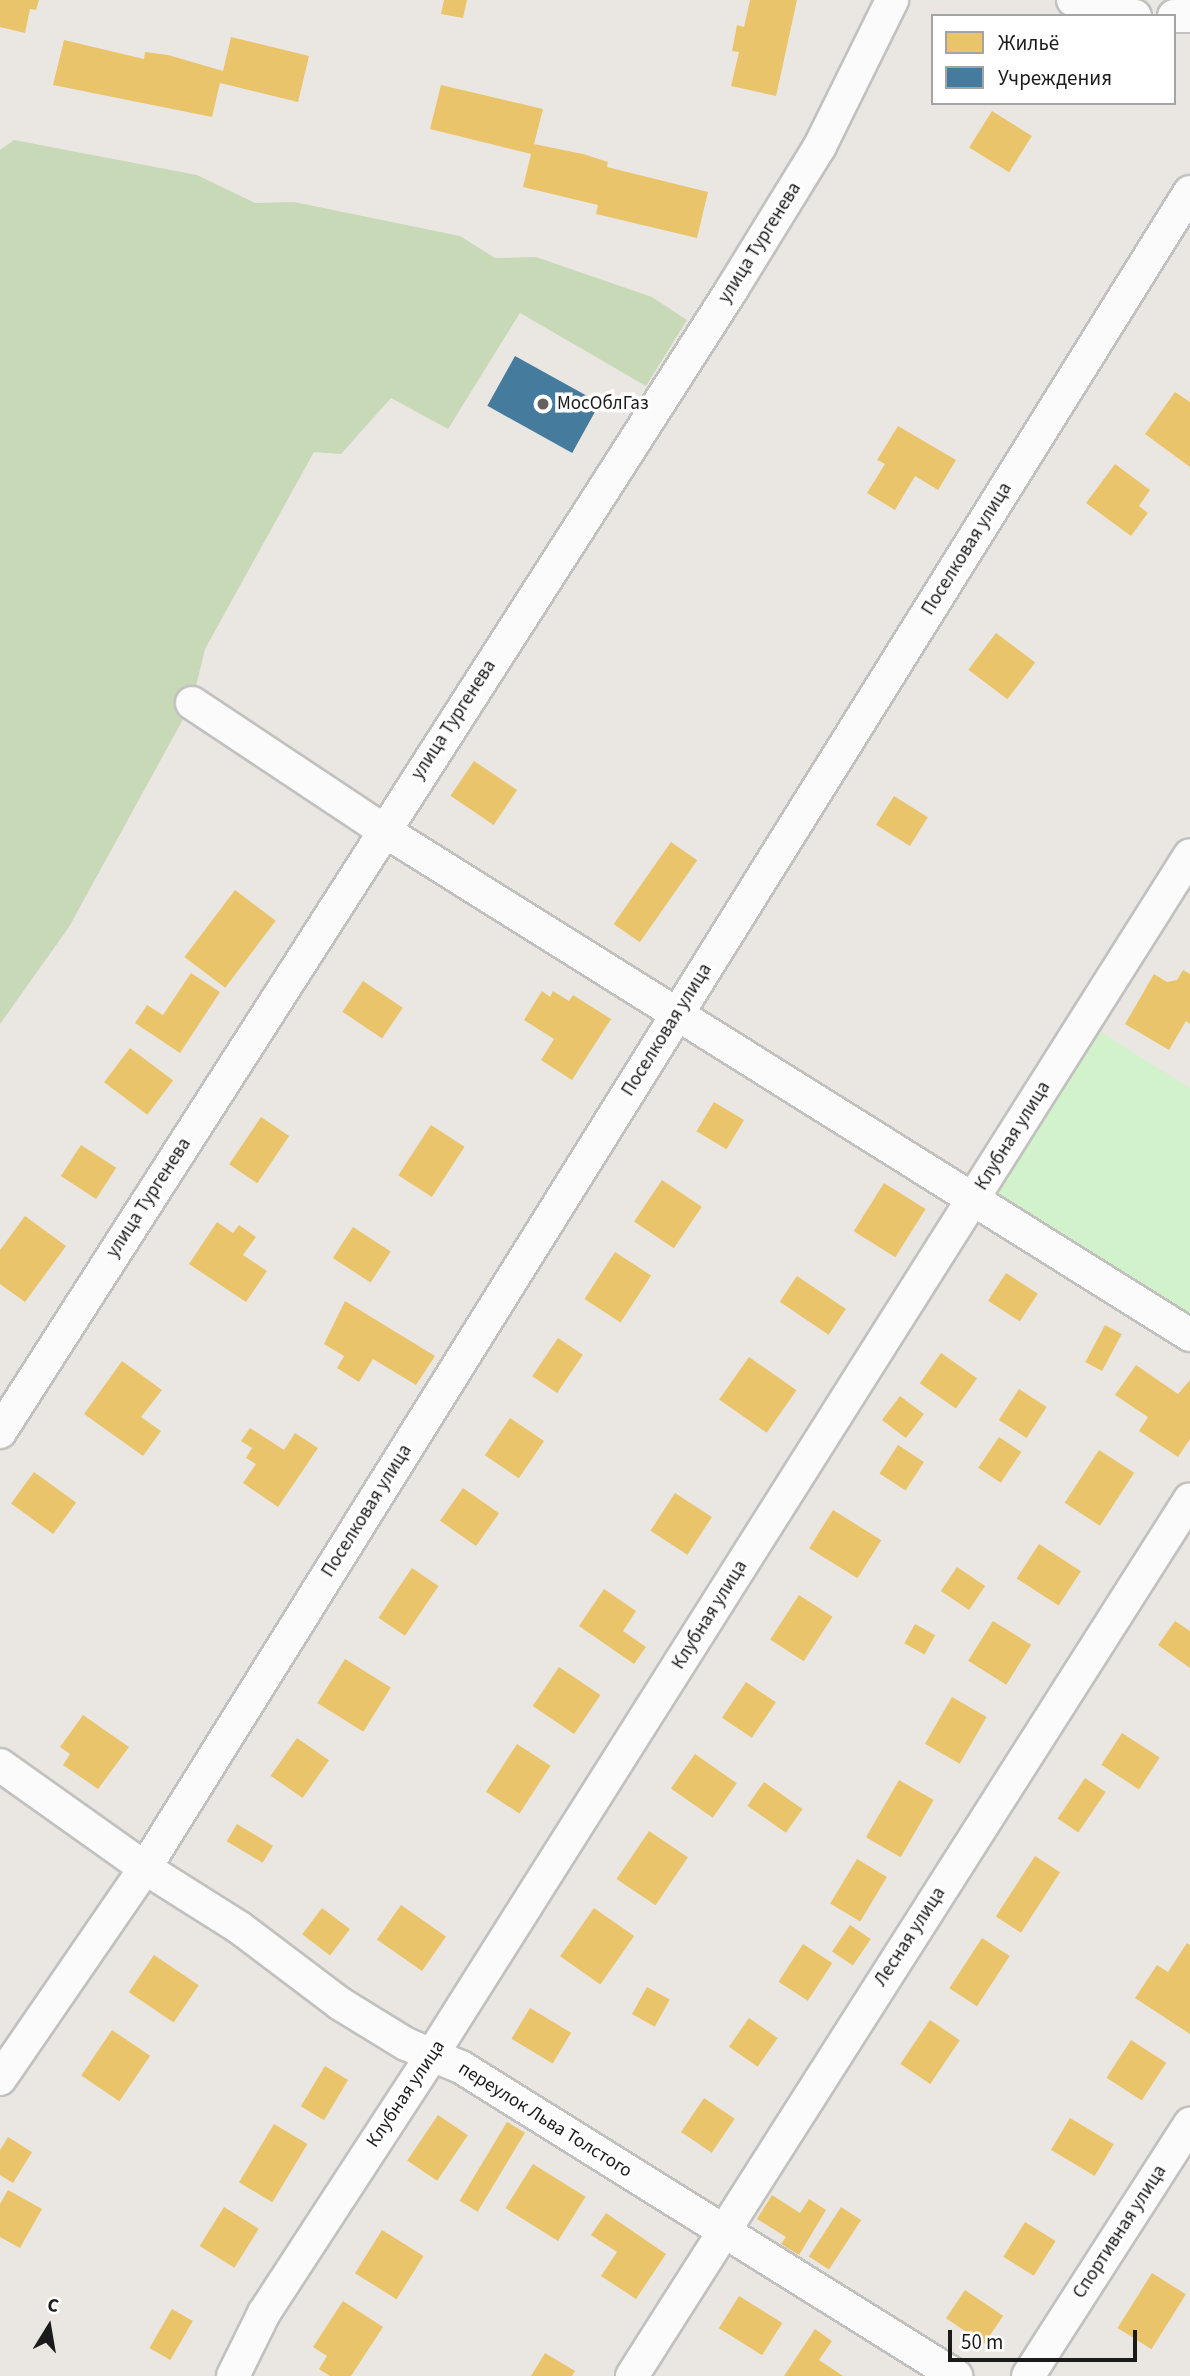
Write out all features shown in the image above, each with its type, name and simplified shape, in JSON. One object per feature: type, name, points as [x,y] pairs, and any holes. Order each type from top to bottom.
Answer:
[{"type":"street","name":"улица Тургенева","points":[[0,1432],[805,170],[892,0]]},
{"type":"street","points":[[1073,0],[1127,14]]},
{"type":"street","name":"Поселковая улица","points":[[0,2079],[145,1868],[1190,192]]},
{"type":"street","points":[[192,703],[383,830],[1190,1335]]},
{"type":"street","name":"Клубная улица","points":[[233,2376],[264,2313],[432,2055],[1190,855]]},
{"type":"street","name":"Лесная улица","points":[[632,2376],[1190,1499]]},
{"type":"street","name":"переулок Льва Толстого","points":[[0,1765],[145,1868],[240,1928],[338,2003],[432,2055],[461,2067],[956,2376]]},
{"type":"street","name":"Спортивная улица","points":[[1028,2376],[1190,2124]]},
{"type":"green space","points":[[14,140],[197,175],[255,203],[294,202],[460,236],[495,258],[536,257],[652,297],[687,320],[646,386],[520,313],[448,429],[391,398],[341,454],[314,452],[205,649],[192,703],[69,927],[0,1024],[0,150]]},
{"type":"green space","points":[[1096,1029],[1190,1088],[1190,1316],[994,1191]]},
{"type":"building: Жильё","points":[[0,0],[39,0],[36,10],[30,9],[25,33],[0,27]]},
{"type":"building: Жильё","points":[[444,0],[467,0],[463,18],[441,14]]},
{"type":"building: Жильё","points":[[750,0],[797,0],[776,96],[731,86],[739,52],[732,51],[737,25],[744,27]]},
{"type":"building: Жильё","points":[[231,37],[309,56],[298,102],[220,83],[212,117],[53,85],[64,40],[144,59],[145,52],[168,55],[223,71]]},
{"type":"building: Жильё","points":[[441,85],[543,109],[534,144],[583,154],[608,162],[607,167],[708,192],[697,238],[596,214],[598,205],[523,187],[531,154],[430,129]]},
{"type":"building: Жильё","points":[[992,111],[1032,136],[1009,172],[969,147]]},
{"type":"building: Жильё","points":[[1175,392],[1190,402],[1190,467],[1145,434]]},
{"type":"building: Жильё","points":[[898,426],[956,460],[938,490],[915,476],[895,510],[867,493],[885,464],[877,460]]},
{"type":"building: Жильё","points":[[1115,464],[1150,490],[1139,506],[1148,513],[1131,536],[1086,503]]},
{"type":"building: Жильё","points":[[996,633],[1035,662],[1007,699],[968,670]]},
{"type":"building: Жильё","points":[[474,761],[517,790],[494,825],[451,796]]},
{"type":"building: Жильё","points":[[894,796],[928,817],[910,846],[876,825]]},
{"type":"building: Жильё","points":[[671,842],[697,860],[640,942],[614,924]]},
{"type":"building: Жильё","points":[[235,890],[276,921],[225,988],[184,957]]},
{"type":"building: Жильё","points":[[1183,970],[1190,974],[1190,1024],[1186,1021],[1169,1050],[1125,1024],[1154,974],[1167,982],[1177,980]]},
{"type":"building: Жильё","points":[[191,973],[220,992],[180,1053],[135,1023],[147,1005],[163,1015]]},
{"type":"building: Жильё","points":[[363,981],[403,1008],[382,1039],[342,1012]]},
{"type":"building: Жильё","points":[[542,991],[550,997],[553,991],[569,1001],[573,995],[611,1019],[572,1080],[541,1060],[554,1039],[524,1020]]},
{"type":"building: Жильё","points":[[130,1048],[173,1080],[147,1115],[104,1082]]},
{"type":"building: Жильё","points":[[714,1102],[744,1120],[726,1149],[696,1131]]},
{"type":"building: Жильё","points":[[261,1117],[289,1136],[257,1183],[229,1164]]},
{"type":"building: Жильё","points":[[431,1125],[465,1147],[432,1197],[398,1175]]},
{"type":"building: Жильё","points":[[81,1145],[116,1168],[96,1199],[61,1176]]},
{"type":"building: Жильё","points":[[662,1180],[702,1207],[674,1248],[634,1221]]},
{"type":"building: Жильё","points":[[884,1183],[926,1209],[895,1257],[854,1231]]},
{"type":"building: Жильё","points":[[25,1216],[66,1246],[25,1302],[0,1284],[0,1250]]},
{"type":"building: Жильё","points":[[217,1222],[233,1233],[239,1225],[256,1237],[243,1255],[267,1271],[246,1302],[189,1264]]},
{"type":"building: Жильё","points":[[353,1227],[391,1252],[371,1283],[333,1258]]},
{"type":"building: Жильё","points":[[615,1252],[651,1275],[621,1322],[585,1299]]},
{"type":"building: Жильё","points":[[1006,1273],[1038,1294],[1020,1321],[988,1301]]},
{"type":"building: Жильё","points":[[797,1276],[846,1309],[829,1335],[780,1302]]},
{"type":"building: Жильё","points":[[345,1301],[435,1356],[416,1385],[373,1359],[359,1382],[337,1368],[344,1356],[324,1344]]},
{"type":"building: Жильё","points":[[1105,1325],[1122,1334],[1102,1371],[1085,1362]]},
{"type":"building: Жильё","points":[[558,1338],[583,1355],[557,1393],[532,1376]]},
{"type":"building: Жильё","points":[[941,1353],[977,1378],[956,1409],[920,1383]]},
{"type":"building: Жильё","points":[[749,1357],[797,1390],[767,1433],[719,1400]]},
{"type":"building: Жильё","points":[[122,1361],[162,1390],[141,1417],[161,1431],[143,1456],[84,1414]]},
{"type":"building: Жильё","points":[[1136,1365],[1178,1394],[1190,1380],[1190,1439],[1178,1457],[1139,1431],[1148,1417],[1115,1395]]},
{"type":"building: Жильё","points":[[1019,1389],[1047,1407],[1027,1438],[999,1420]]},
{"type":"building: Жильё","points":[[900,1396],[924,1414],[906,1438],[882,1420]]},
{"type":"building: Жильё","points":[[510,1418],[544,1441],[519,1478],[485,1455]]},
{"type":"building: Жильё","points":[[250,1428],[284,1450],[295,1433],[318,1448],[278,1507],[243,1483],[256,1464],[246,1458],[252,1448],[241,1441]]},
{"type":"building: Жильё","points":[[999,1437],[1021,1452],[1001,1483],[978,1468]]},
{"type":"building: Жильё","points":[[898,1445],[924,1462],[905,1490],[879,1474]]},
{"type":"building: Жильё","points":[[1099,1450],[1134,1473],[1100,1526],[1065,1503]]},
{"type":"building: Жильё","points":[[34,1472],[76,1503],[53,1534],[11,1504]]},
{"type":"building: Жильё","points":[[463,1488],[499,1513],[476,1546],[440,1521]]},
{"type":"building: Жильё","points":[[675,1493],[712,1517],[687,1555],[650,1531]]},
{"type":"building: Жильё","points":[[833,1510],[881,1540],[857,1578],[809,1548]]},
{"type":"building: Жильё","points":[[1039,1544],[1081,1571],[1059,1606],[1017,1578]]},
{"type":"building: Жильё","points":[[957,1567],[985,1586],[969,1610],[941,1591]]},
{"type":"building: Жильё","points":[[412,1568],[439,1586],[405,1636],[378,1618]]},
{"type":"building: Жильё","points":[[604,1589],[636,1611],[623,1631],[646,1647],[634,1664],[579,1626]]},
{"type":"building: Жильё","points":[[799,1595],[833,1617],[804,1661],[770,1639]]},
{"type":"building: Жильё","points":[[993,1621],[1031,1645],[1006,1685],[968,1661]]},
{"type":"building: Жильё","points":[[1175,1621],[1190,1631],[1190,1668],[1158,1645]]},
{"type":"building: Жильё","points":[[915,1624],[935,1635],[924,1654],[904,1643]]},
{"type":"building: Жильё","points":[[345,1659],[391,1688],[363,1732],[317,1703]]},
{"type":"building: Жильё","points":[[559,1667],[600,1695],[574,1734],[533,1706]]},
{"type":"building: Жильё","points":[[746,1682],[776,1702],[752,1738],[722,1718]]},
{"type":"building: Жильё","points":[[952,1697],[987,1717],[960,1764],[925,1744]]},
{"type":"building: Жильё","points":[[83,1715],[129,1747],[98,1789],[63,1765],[70,1754],[60,1747]]},
{"type":"building: Жильё","points":[[1122,1733],[1160,1758],[1139,1789],[1101,1765]]},
{"type":"building: Жильё","points":[[297,1738],[329,1760],[303,1798],[271,1776]]},
{"type":"building: Жильё","points":[[517,1744],[551,1766],[520,1814],[486,1792]]},
{"type":"building: Жильё","points":[[695,1754],[737,1783],[713,1818],[671,1788]]},
{"type":"building: Жильё","points":[[1085,1778],[1106,1792],[1078,1833],[1058,1819]]},
{"type":"building: Жильё","points":[[899,1780],[934,1800],[901,1857],[866,1837]]},
{"type":"building: Жильё","points":[[764,1782],[803,1809],[786,1833],[747,1806]]},
{"type":"building: Жильё","points":[[237,1824],[273,1846],[263,1863],[227,1841]]},
{"type":"building: Жильё","points":[[649,1831],[688,1857],[656,1905],[617,1879]]},
{"type":"building: Жильё","points":[[1035,1856],[1060,1872],[1021,1933],[996,1916]]},
{"type":"building: Жильё","points":[[857,1859],[887,1877],[860,1922],[830,1904]]},
{"type":"building: Жильё","points":[[401,1905],[446,1937],[422,1971],[377,1939]]},
{"type":"building: Жильё","points":[[322,1908],[350,1929],[330,1955],[302,1934]]},
{"type":"building: Жильё","points":[[594,1908],[634,1936],[600,1984],[560,1956]]},
{"type":"building: Жильё","points":[[850,1925],[871,1939],[853,1966],[832,1952]]},
{"type":"building: Жильё","points":[[982,1938],[1010,1956],[977,2006],[949,1988]]},
{"type":"building: Жильё","points":[[1187,1943],[1190,1945],[1190,2034],[1135,1998],[1157,1965],[1168,1972]]},
{"type":"building: Жильё","points":[[803,1944],[832,1963],[808,2001],[778,1982]]},
{"type":"building: Жильё","points":[[154,1955],[199,1985],[174,2023],[129,1992]]},
{"type":"building: Жильё","points":[[647,1987],[670,2000],[655,2027],[632,2014]]},
{"type":"building: Жильё","points":[[530,2008],[571,2033],[553,2064],[511,2039]]},
{"type":"building: Жильё","points":[[749,2018],[778,2038],[758,2067],[729,2047]]},
{"type":"building: Жильё","points":[[930,2020],[960,2040],[930,2084],[900,2064]]},
{"type":"building: Жильё","points":[[112,2030],[150,2056],[119,2101],[81,2076]]},
{"type":"building: Жильё","points":[[1131,2040],[1166,2063],[1142,2101],[1106,2078]]},
{"type":"building: Жильё","points":[[325,2066],[348,2080],[324,2120],[301,2106]]},
{"type":"building: Жильё","points":[[704,2098],[735,2119],[712,2153],[681,2132]]},
{"type":"building: Жильё","points":[[438,2115],[468,2135],[437,2181],[407,2161]]},
{"type":"building: Жильё","points":[[1070,2118],[1114,2144],[1095,2176],[1051,2150]]},
{"type":"building: Жильё","points":[[507,2122],[525,2133],[478,2212],[460,2201]]},
{"type":"building: Жильё","points":[[274,2124],[307,2144],[272,2202],[239,2182]]},
{"type":"building: Жильё","points":[[8,2137],[32,2152],[13,2183],[0,2175],[0,2150]]},
{"type":"building: Жильё","points":[[533,2164],[586,2197],[558,2241],[505,2208]]},
{"type":"building: Жильё","points":[[8,2190],[42,2209],[20,2248],[0,2237],[0,2204]]},
{"type":"building: Жильё","points":[[772,2195],[800,2213],[809,2199],[826,2210],[799,2255],[781,2244],[786,2237],[757,2219]]},
{"type":"building: Жильё","points":[[224,2207],[259,2229],[234,2268],[200,2246]]},
{"type":"building: Жильё","points":[[841,2207],[861,2220],[829,2270],[809,2256]]},
{"type":"building: Жильё","points":[[606,2213],[666,2254],[636,2299],[601,2276],[617,2252],[591,2235]]},
{"type":"building: Жильё","points":[[1025,2222],[1056,2241],[1034,2276],[1003,2257]]},
{"type":"building: Жильё","points":[[382,2230],[424,2256],[397,2299],[355,2273]]},
{"type":"building: Жильё","points":[[1152,2273],[1186,2294],[1151,2349],[1118,2328]]},
{"type":"building: Жильё","points":[[965,2290],[1003,2316],[984,2344],[946,2318]]},
{"type":"building: Жильё","points":[[739,2296],[782,2323],[762,2355],[719,2328]]},
{"type":"building: Жильё","points":[[343,2301],[383,2327],[351,2376],[330,2376],[319,2369],[327,2356],[313,2347]]},
{"type":"building: Жильё","points":[[172,2309],[193,2321],[170,2360],[150,2348]]},
{"type":"building: Жильё","points":[[815,2329],[832,2341],[819,2360],[843,2376],[784,2376]]},
{"type":"building: Жильё","points":[[545,2353],[575,2371],[572,2376],[531,2376]]},
{"type":"building: Учреждения","name":"МосОблГаз","points":[[515,356],[600,403],[572,453],[487,406]]},
{"type":"place","name":"МосОблГаз","points":[[543,404]]}]
